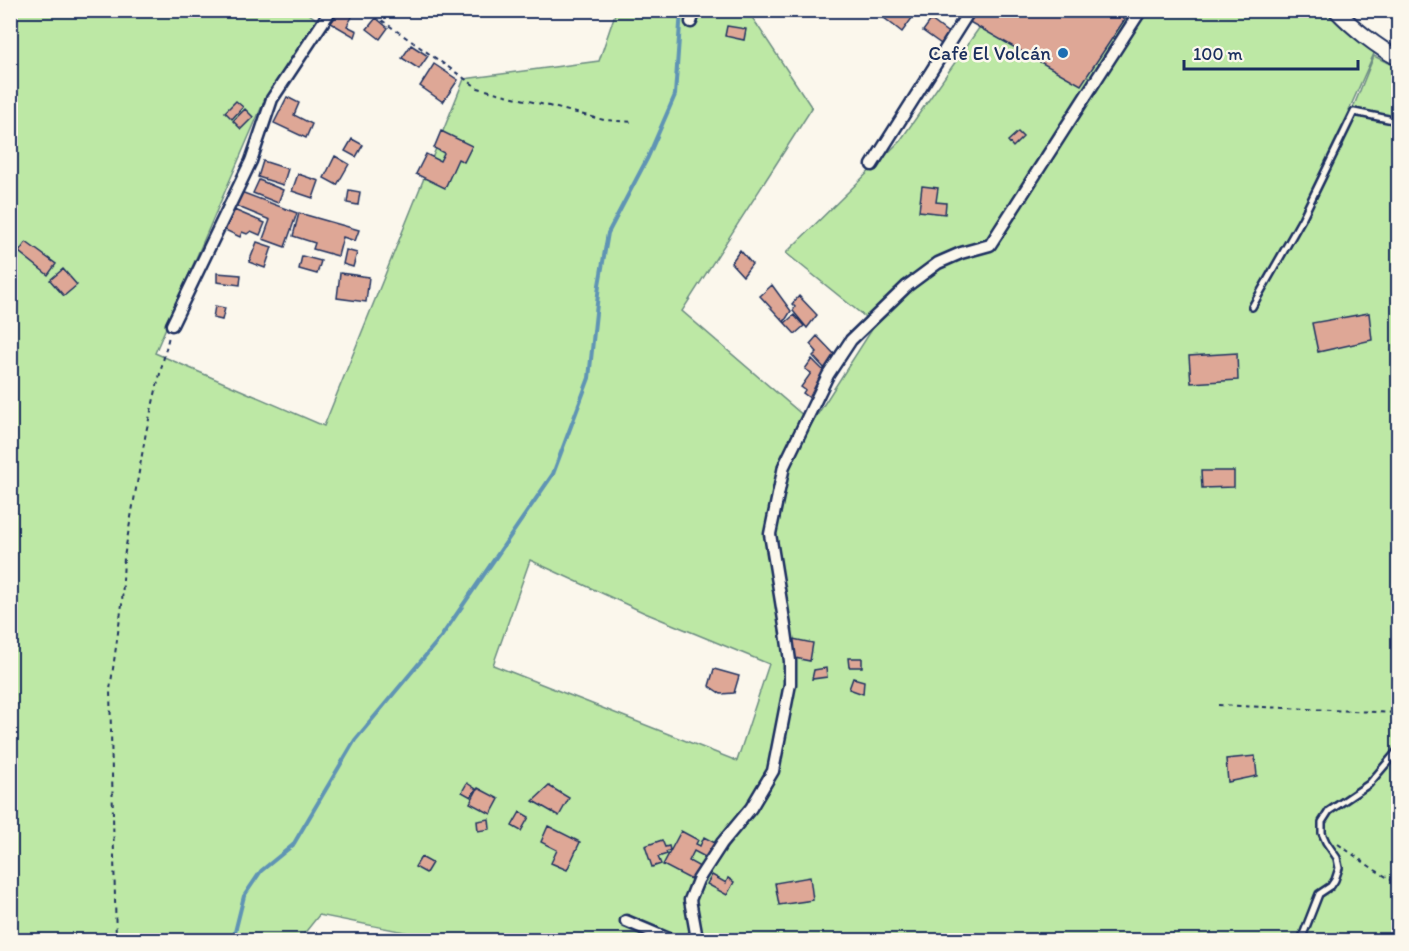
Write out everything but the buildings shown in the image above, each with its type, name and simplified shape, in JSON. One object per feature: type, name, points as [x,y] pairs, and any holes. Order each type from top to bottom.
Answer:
[{"type":"street","points":[[172,325],[251,162],[272,99],[332,10]]},
{"type":"street","points":[[691,22],[695,10]]},
{"type":"street","points":[[872,165],[970,10]]},
{"type":"street","points":[[692,940],[696,933],[690,900],[698,880],[722,843],[751,808],[773,771],[776,760],[790,684],[790,661],[770,534],[784,466],[828,375],[851,340],[907,286],[938,263],[961,253],[990,245],[1141,10]]},
{"type":"street","points":[[1336,10],[1383,50],[1398,58]]},
{"type":"street","points":[[626,921],[671,940]]},
{"type":"lane","points":[[1252,307],[1302,219],[1354,111],[1398,121]]},
{"type":"lane","points":[[1302,940],[1319,894],[1331,886],[1339,867],[1337,858],[1322,833],[1322,822],[1329,811],[1369,784],[1398,750]]},
{"type":"path","points":[[367,10],[478,88],[604,120],[634,122]]},
{"type":"path","points":[[116,940],[110,690],[122,604],[124,557],[146,432],[172,325]]},
{"type":"path","points":[[1218,705],[1398,712]]},
{"type":"path","points":[[1322,833],[1398,884]]},
{"type":"green space","points":[[304,10],[317,20],[262,106],[155,353],[324,426],[464,79],[599,61],[616,11],[748,11],[812,108],[682,311],[812,423],[875,325],[786,253],[900,141],[991,11],[1337,11],[1376,49],[1349,110],[1398,122],[1398,940],[435,940],[435,938],[319,915],[299,940],[11,940],[10,11]],"holes":[[[530,560],[645,613],[769,664],[737,761],[493,665]]]},
{"type":"green space","points":[[1374,56],[1398,68],[1398,119],[1353,108]]},
{"type":"waterway","points":[[233,940],[244,896],[261,871],[293,845],[355,740],[441,637],[553,474],[589,378],[599,285],[608,233],[648,157],[675,95],[681,10]]},
{"type":"place","name":"Café El Volcán","points":[[1063,53]]}]
